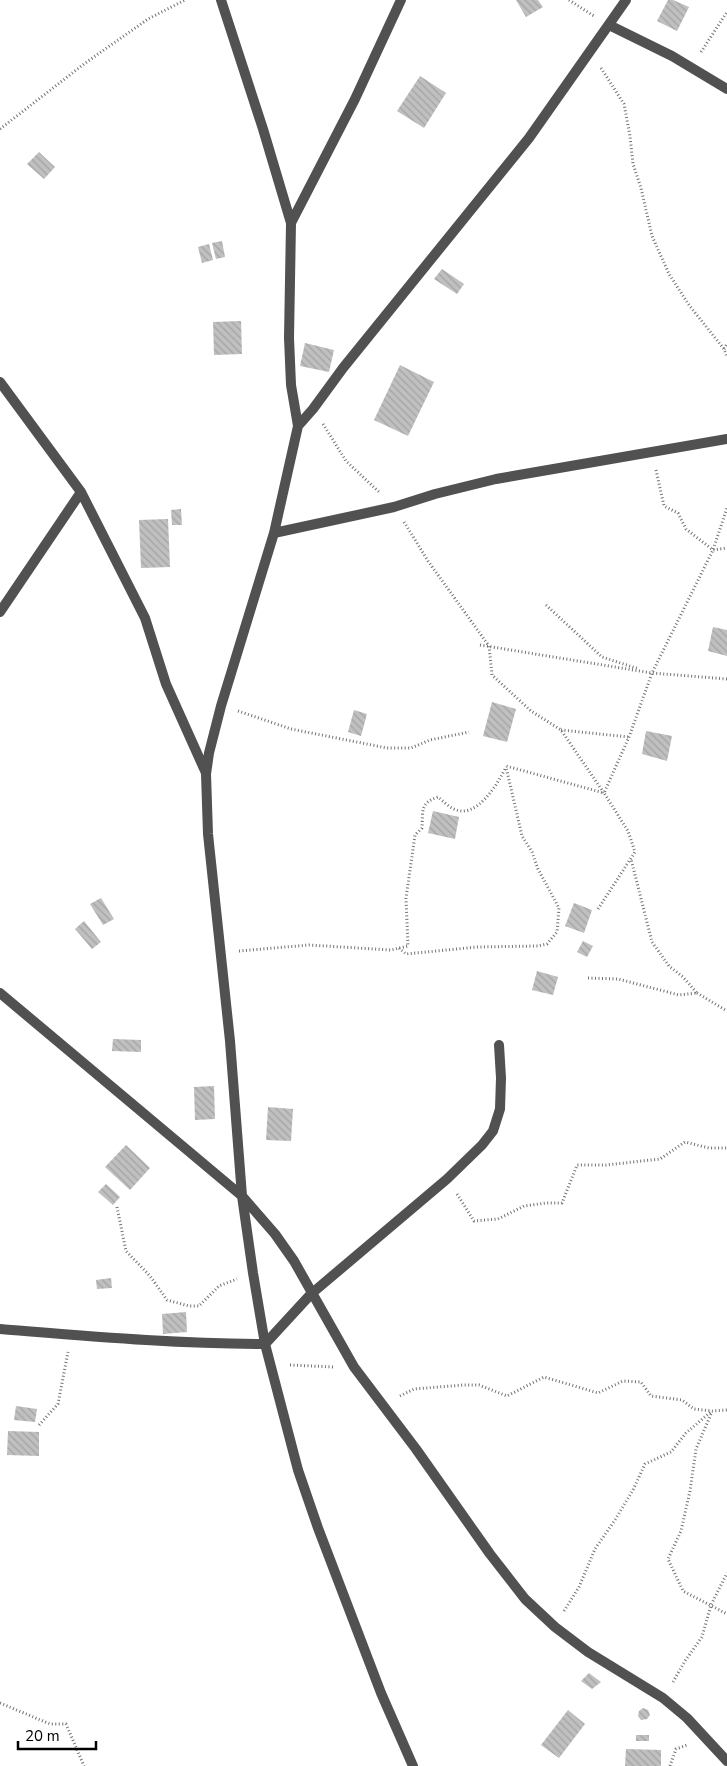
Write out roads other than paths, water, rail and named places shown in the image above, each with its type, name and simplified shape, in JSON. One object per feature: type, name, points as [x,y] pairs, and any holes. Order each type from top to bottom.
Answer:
[{"type":"street","points":[[221,0],[291,223],[289,338],[291,385],[298,426],[274,533],[220,706],[206,774],[208,834],[230,1041],[242,1196],[265,1344],[298,1470],[381,1693],[413,1766]]},
{"type":"street","points":[[291,223],[355,99],[401,0]]},
{"type":"street","points":[[298,426],[530,138],[626,0]]},
{"type":"street","points":[[609,25],[694,68],[727,89]]},
{"type":"street","points":[[0,382],[81,492],[145,618],[166,684],[206,774]]},
{"type":"street","points":[[274,533],[394,507],[435,494],[496,479],[727,439]]},
{"type":"street","points":[[0,612],[81,492]]},
{"type":"street","points":[[0,993],[242,1196],[275,1234],[294,1261],[354,1368],[384,1405],[496,1562],[525,1599],[554,1627],[588,1652],[663,1698],[687,1718],[727,1761]]},
{"type":"street","points":[[0,1328],[212,1343],[265,1344],[312,1294],[448,1178],[482,1146],[492,1131],[500,1109],[499,1045]]}]
